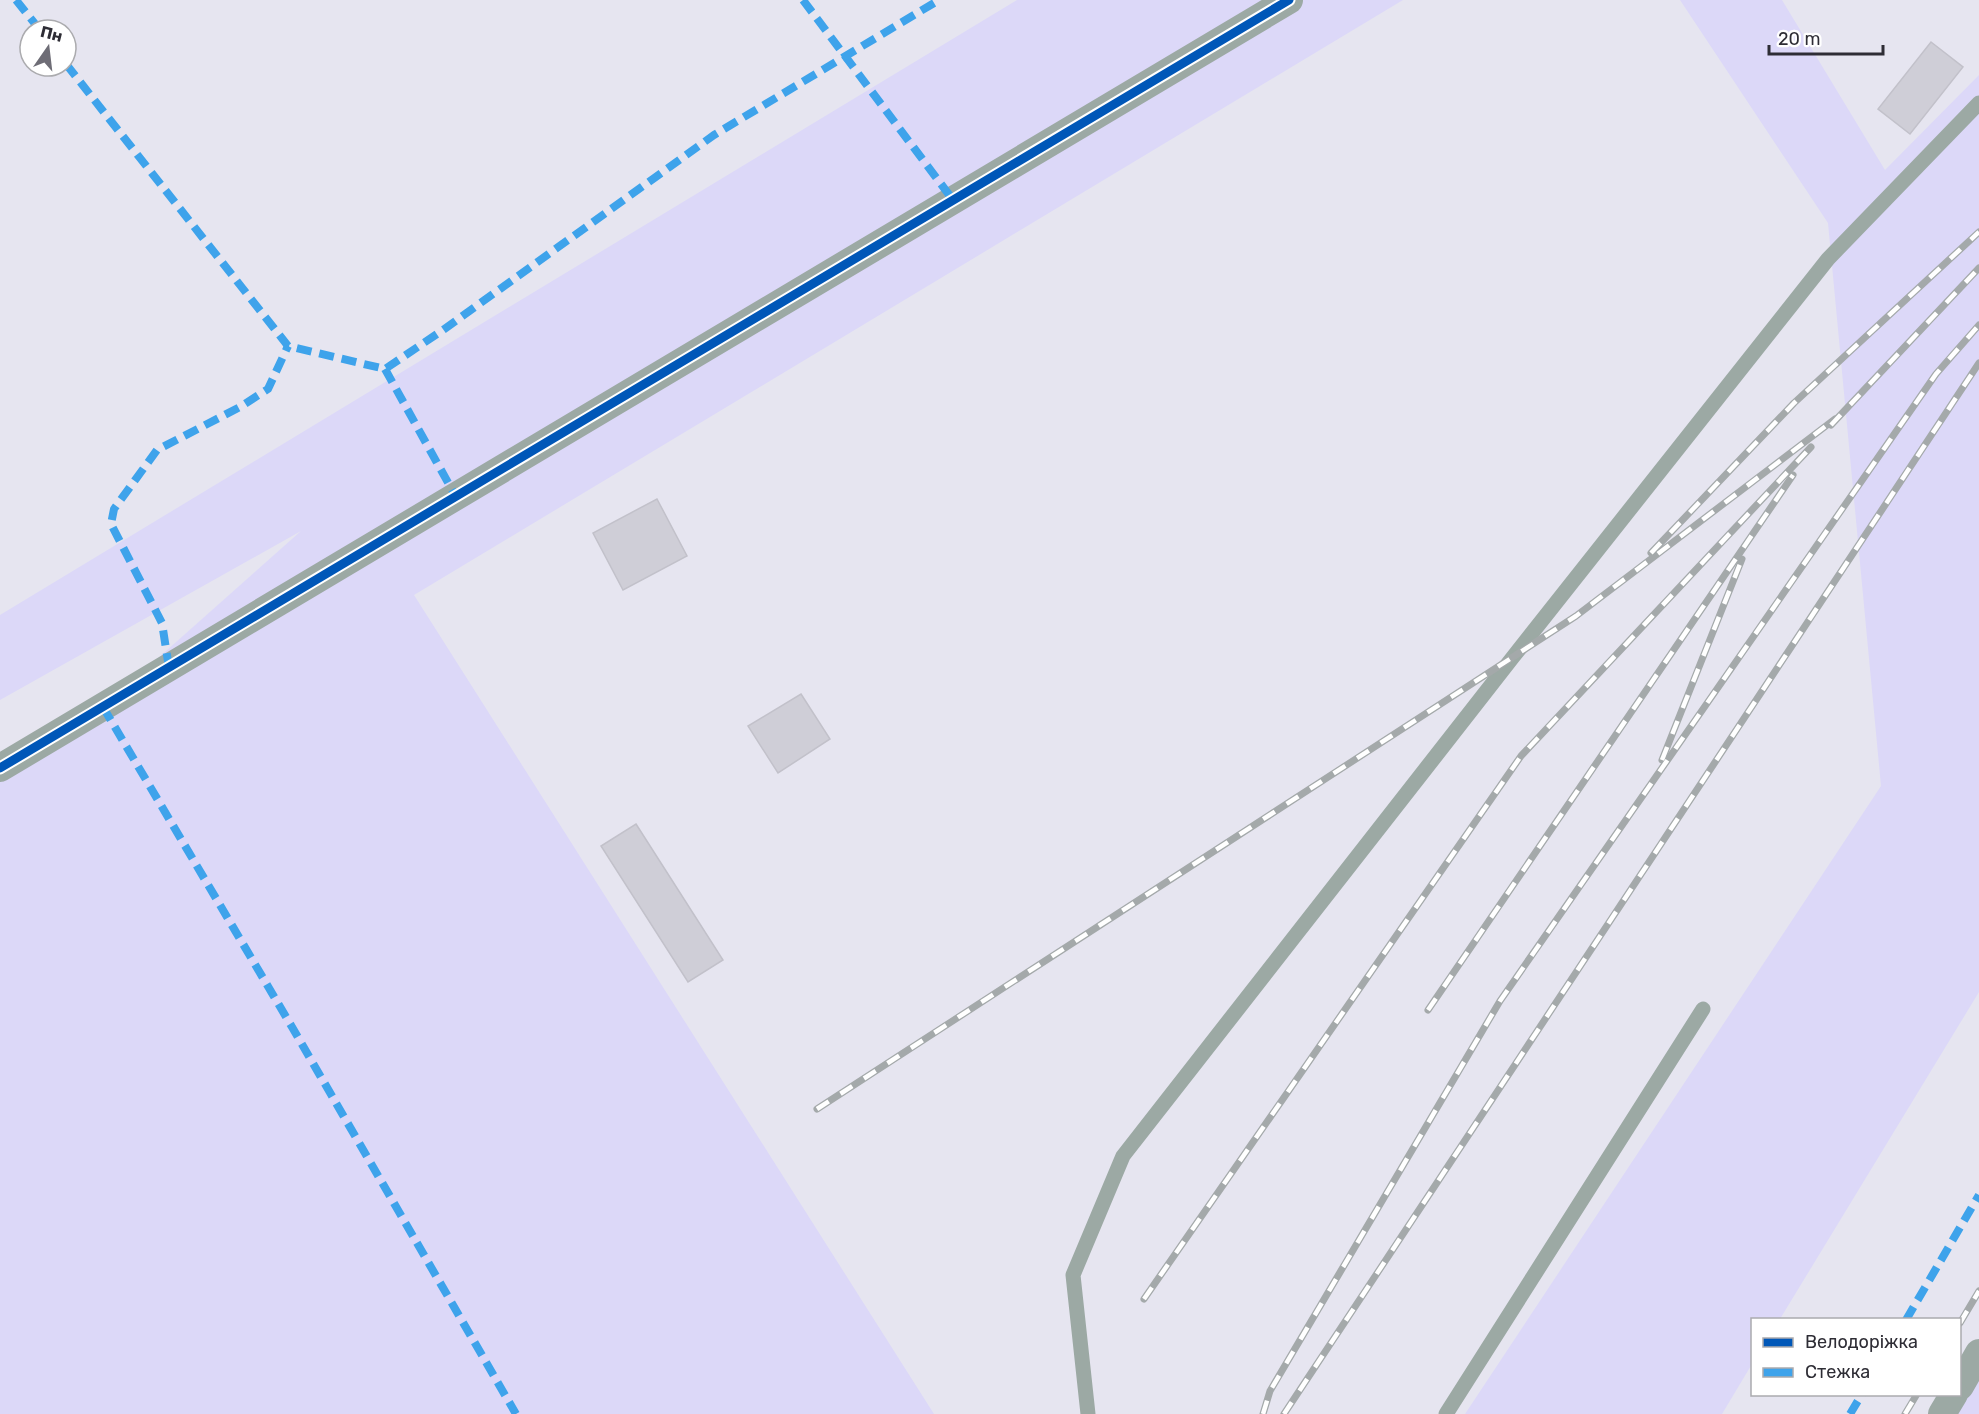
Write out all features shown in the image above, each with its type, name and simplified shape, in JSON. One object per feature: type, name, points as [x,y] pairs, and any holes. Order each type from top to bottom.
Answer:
[{"type":"street","points":[[0,768],[1289,0]]},
{"type":"street","points":[[1961,1383],[1979,1353]]},
{"type":"street","points":[[1942,1414],[1953,1396]]},
{"type":"lane","points":[[1088,1414],[1073,1275],[1123,1156],[1828,259],[1979,103]]},
{"type":"lane","points":[[1446,1414],[1703,1009]]},
{"type":"shaded area","points":[[1017,0],[1403,0],[414,595],[934,1414],[0,1414],[0,768],[103,707],[301,531],[0,700],[0,615]]},
{"type":"shaded area","points":[[1680,0],[1782,0],[1885,170],[1979,75],[1979,992],[1781,1318],[1751,1318],[1751,1366],[1722,1414],[1465,1414],[1881,786],[1828,223]]},
{"type":"shaded area","points":[[1979,1361],[1979,1414],[1947,1414],[1958,1396],[1961,1396],[1961,1391]]},
{"type":"building","points":[[1931,42],[1963,67],[1910,134],[1878,109]]},
{"type":"building","points":[[657,499],[687,556],[623,590],[593,533]]},
{"type":"building","points":[[801,694],[830,739],[778,773],[748,726]]},
{"type":"building","points":[[636,824],[723,960],[688,982],[601,846]]},
{"type":"railway","points":[[1651,553],[1794,403],[1979,232]]},
{"type":"railway","points":[[1831,425],[1979,268]]},
{"type":"railway","points":[[1263,1414],[1270,1391],[1500,1001],[1936,374],[1979,325]]},
{"type":"railway","points":[[1284,1414],[1979,363]]},
{"type":"railway","points":[[817,1109],[1576,616],[1835,419]]},
{"type":"railway","points":[[1144,1299],[1521,756],[1811,447]]},
{"type":"railway","points":[[1428,1010],[1793,475]]},
{"type":"railway","points":[[1662,760],[1742,559]]},
{"type":"railway","points":[[1961,1321],[1979,1291]]},
{"type":"railway","points":[[1905,1414],[1916,1396]]},
{"type":"marked path","points":[[16,0],[30,18]]},
{"type":"marked path","points":[[803,0],[953,200]]},
{"type":"marked path","points":[[77,78],[288,346],[385,369],[443,330],[714,135],[939,0]]},
{"type":"marked path","points":[[169,668],[162,623],[111,524],[114,509],[157,450],[240,407],[268,389],[288,346]]},
{"type":"marked path","points":[[385,369],[456,497]]},
{"type":"marked path","points":[[103,707],[516,1414]]},
{"type":"marked path","points":[[1907,1318],[1979,1195]]},
{"type":"marked path","points":[[1850,1414],[1861,1396]]},
{"type":"cycle path","points":[[0,768],[1289,0]]}]
